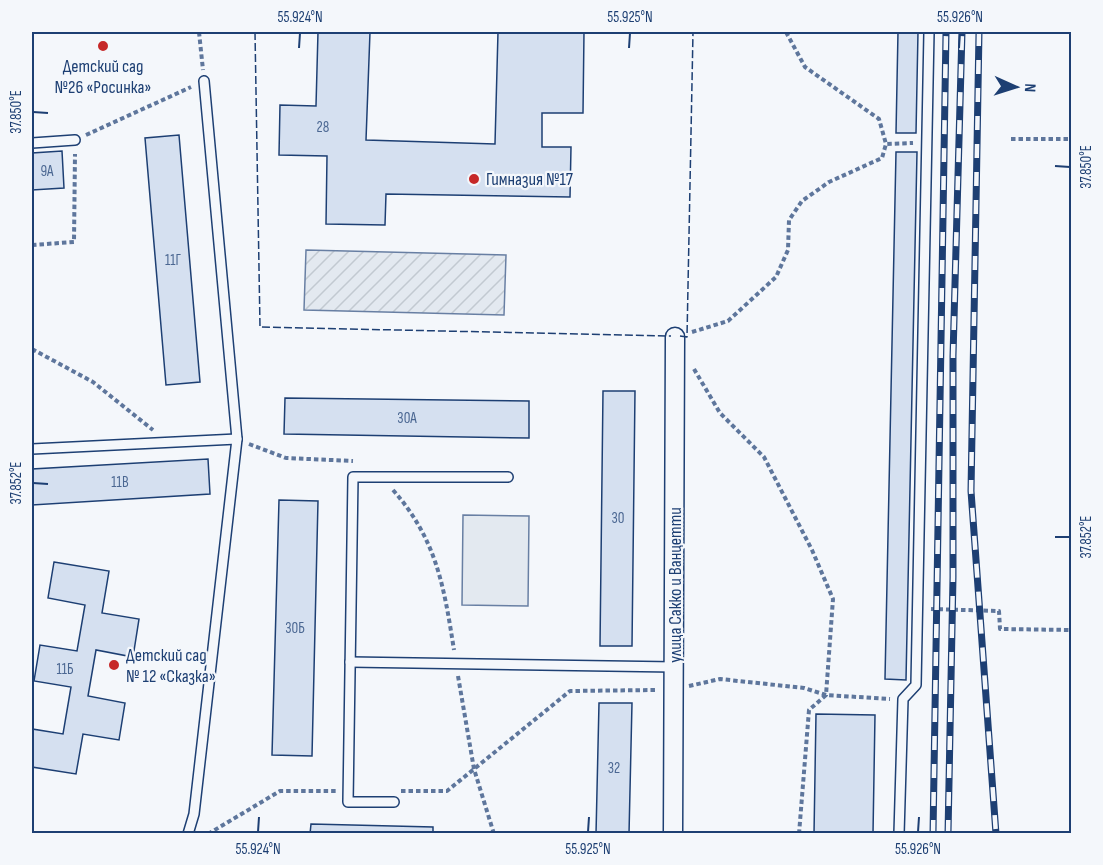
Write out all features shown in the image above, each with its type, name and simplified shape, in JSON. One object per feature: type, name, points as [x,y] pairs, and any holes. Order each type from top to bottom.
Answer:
[{"type":"street","name":"улица Сакко и Ванцетти","points":[[673,834],[675,337]]},
{"type":"lane","points":[[899,834],[903,699],[916,686],[929,32]]},
{"type":"lane","points":[[189,834],[194,814],[237,439],[204,81]]},
{"type":"lane","points":[[32,143],[75,140]]},
{"type":"lane","points":[[32,449],[237,439]]},
{"type":"lane","points":[[394,802],[348,802],[353,477],[508,477]]},
{"type":"lane","points":[[350,662],[675,667]]},
{"type":"path","points":[[32,245],[74,242],[75,140],[204,81],[199,32]]},
{"type":"path","points":[[675,337],[728,321],[744,308],[776,277],[788,250],[789,220],[802,201],[829,182],[882,158],[886,144],[879,119],[805,68],[786,32]]},
{"type":"path","points":[[1011,139],[1071,139]]},
{"type":"path","points":[[886,144],[926,144]]},
{"type":"path","points":[[32,349],[93,382],[169,442]]},
{"type":"path","points":[[692,366],[720,413],[764,457],[812,550],[833,599],[826,695],[808,710],[799,834]]},
{"type":"path","points":[[237,439],[286,458],[356,461]]},
{"type":"path","points":[[381,477],[414,513],[442,577],[474,769],[494,834]]},
{"type":"path","points":[[918,609],[999,611],[1000,629],[1071,630]]},
{"type":"path","points":[[392,791],[447,791],[570,691],[674,690],[720,679],[804,688],[826,695],[903,699]]},
{"type":"path","points":[[208,834],[280,791],[348,791]]},
{"type":"shaded area","points":[[306,250],[506,255],[504,315],[304,310]]},
{"type":"shaded area","points":[[463,515],[529,516],[528,606],[462,605]]},
{"type":"building","points":[[318,32],[370,32],[366,140],[495,144],[498,32],[584,32],[583,113],[542,113],[542,147],[571,147],[570,197],[386,194],[385,225],[326,224],[327,156],[279,155],[280,105],[316,106]]},
{"type":"building","points":[[898,32],[918,32],[916,133],[896,133]]},
{"type":"building","points":[[179,135],[200,382],[166,385],[145,138]]},
{"type":"building","points":[[62,151],[64,188],[32,190],[32,153]]},
{"type":"building","points":[[896,152],[917,152],[906,680],[885,679]]},
{"type":"building","points":[[603,391],[635,391],[632,646],[600,646]]},
{"type":"building","points":[[285,398],[529,401],[529,438],[284,434]]},
{"type":"building","points":[[208,459],[210,494],[32,505],[32,469]]},
{"type":"building","points":[[279,500],[318,501],[312,756],[272,755]]},
{"type":"building","points":[[54,562],[109,571],[102,613],[139,619],[133,657],[96,650],[88,696],[125,703],[119,740],[83,734],[76,774],[32,767],[32,729],[63,734],[71,687],[34,681],[40,645],[77,651],[85,605],[48,598]]},
{"type":"building","points":[[599,703],[632,703],[629,834],[596,834]]},
{"type":"building","points":[[816,714],[875,715],[873,834],[814,834]]},
{"type":"building","points":[[311,824],[433,827],[433,834],[310,834]]},
{"type":"railway","points":[[933,834],[946,32]]},
{"type":"railway","points":[[948,834],[953,577],[953,356],[962,32]]},
{"type":"railway","points":[[979,32],[971,491],[996,834]]},
{"type":"fence","points":[[255,32],[260,327],[671,336]]},
{"type":"fence","points":[[680,336],[687,337],[693,32]]},
{"type":"place","name":"Детский сад №26 «Росинка»","points":[[103,46]]},
{"type":"place","name":"Гимназия №17","points":[[474,179]]},
{"type":"place","name":"Детский сад № 12 «Сказка»","points":[[114,665]]}]
